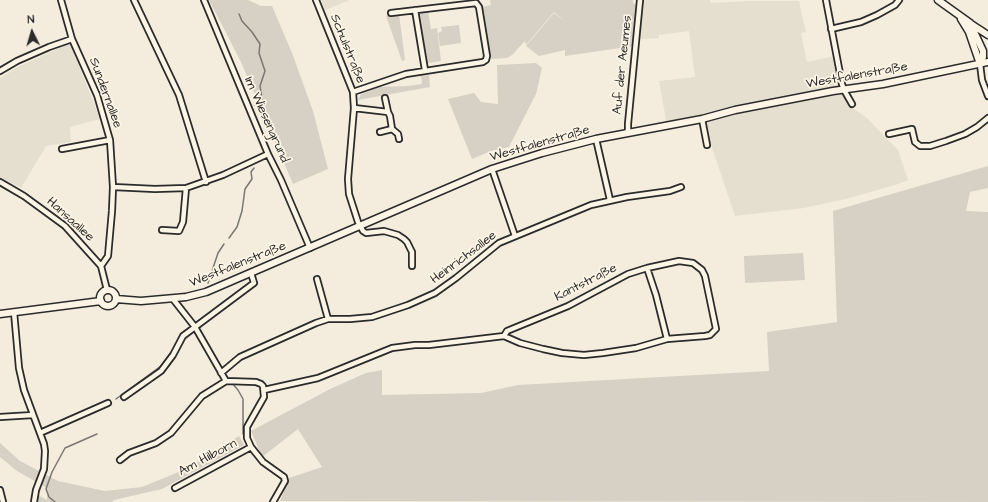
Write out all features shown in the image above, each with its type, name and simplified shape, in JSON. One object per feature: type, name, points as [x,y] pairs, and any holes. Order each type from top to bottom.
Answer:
[{"type":"main road","points":[[938,0],[988,35]]},
{"type":"main road","points":[[957,14],[969,32],[980,64]]},
{"type":"main road","points":[[970,23],[983,51],[983,57],[980,64]]},
{"type":"main road","name":"Westfalenstraße","points":[[116,299],[141,301],[173,299],[206,292],[492,169],[521,158],[596,139],[702,119],[735,110],[883,84],[988,62]]},
{"type":"main road","points":[[0,314],[101,301],[109,306],[114,304],[116,299],[114,292],[106,290],[101,294],[101,301]]},
{"type":"main road","points":[[0,311],[14,312]]},
{"type":"street","name":"Sundernallee","points":[[61,0],[72,39],[96,95],[110,140],[113,187],[108,256],[101,266]]},
{"type":"street","points":[[134,0],[179,95],[206,182]]},
{"type":"street","name":"Im Wiesengrund","points":[[204,0],[268,154],[281,180],[310,248]]},
{"type":"street","name":"Schulstraße","points":[[316,0],[353,92],[354,108],[348,179],[349,194],[360,226]]},
{"type":"street","name":"Auf der Aeumes","points":[[628,133],[640,0]]},
{"type":"street","points":[[826,0],[844,90],[852,104]]},
{"type":"street","points":[[831,29],[861,22],[878,15],[895,5],[899,0]]},
{"type":"street","points":[[353,92],[406,74],[483,62],[486,60],[487,56],[479,7],[476,3],[391,13]]},
{"type":"street","points":[[415,10],[425,70]]},
{"type":"street","points":[[0,72],[17,61],[72,39]]},
{"type":"street","points":[[980,64],[982,80],[988,96]]},
{"type":"street","points":[[385,98],[392,129],[398,134],[399,139]]},
{"type":"street","points":[[354,108],[388,112]]},
{"type":"street","points":[[889,134],[912,129],[914,142],[920,146],[930,146],[946,142],[965,134],[977,128],[988,118]]},
{"type":"street","points":[[702,119],[706,145]]},
{"type":"street","points":[[380,132],[392,129]]},
{"type":"street","points":[[596,139],[610,200]]},
{"type":"street","points":[[62,149],[110,140]]},
{"type":"street","points":[[113,187],[155,189],[186,188],[206,182],[268,154]]},
{"type":"street","points":[[492,169],[515,236]]},
{"type":"street","name":"Hansaallee","points":[[0,182],[24,196],[65,226],[101,266]]},
{"type":"street","name":"Heinrichsallee","points":[[221,373],[240,357],[316,323],[328,319],[372,317],[408,305],[435,293],[499,243],[591,205],[610,200],[670,191],[681,187]]},
{"type":"street","points":[[162,230],[179,231],[183,222],[186,188]]},
{"type":"street","points":[[360,226],[366,233],[384,231],[398,235],[404,239],[412,252],[412,266]]},
{"type":"street","name":"Kantstraße","points":[[264,390],[318,378],[392,348],[504,336],[507,331],[546,316],[622,277],[647,268],[679,261],[693,263],[702,270],[705,276],[716,329],[710,335],[667,339]]},
{"type":"street","points":[[101,266],[106,290]]},
{"type":"street","points":[[504,336],[520,343],[543,349],[562,353],[584,355],[636,348],[667,339],[656,295],[647,268]]},
{"type":"street","points":[[124,397],[161,371],[173,355],[183,336],[254,283],[252,273]]},
{"type":"street","points":[[317,279],[328,319]]},
{"type":"street","points":[[173,299],[195,327],[226,381]]},
{"type":"street","points":[[14,312],[19,368],[24,390],[44,444],[46,459],[36,490],[34,502]]},
{"type":"street","points":[[120,460],[129,453],[156,443],[171,433],[202,396],[226,381],[256,382],[261,384],[264,390],[264,397],[247,430],[247,438],[263,462],[284,478],[285,481],[273,502]]},
{"type":"street","points":[[40,432],[108,403]]},
{"type":"street","points":[[0,417],[33,415]]},
{"type":"street","name":"Am Hilborn","points":[[175,488],[252,447]]},
{"type":"street","points":[[0,490],[3,502]]},
{"type":"shaded area","points":[[209,0],[248,0],[261,6],[272,6],[292,53],[313,111],[328,169],[293,184],[241,62]]},
{"type":"shaded area","points":[[321,0],[350,0],[325,10]]},
{"type":"shaded area","points":[[490,0],[633,0],[633,3],[637,5],[634,46],[565,56],[565,50],[539,56],[526,46],[554,13],[566,22],[554,12],[526,45],[525,41],[512,55],[507,58],[492,59],[490,57],[482,7],[491,5]]},
{"type":"shaded area","points":[[643,0],[710,0],[711,3],[799,1],[806,32],[801,33],[807,62],[835,56],[841,90],[850,106],[867,118],[898,150],[908,180],[846,199],[804,208],[735,216],[704,124],[666,125],[659,81],[695,77],[689,31],[659,35],[659,38],[640,39]]},
{"type":"shaded area","points":[[428,11],[431,29],[437,28],[441,61],[423,64],[416,12]]},
{"type":"shaded area","points":[[399,14],[405,60],[402,61],[386,16]]},
{"type":"shaded area","points":[[459,25],[461,43],[440,46],[438,33],[442,31],[441,27]]},
{"type":"shaded area","points":[[70,43],[100,119],[70,127],[71,142],[46,146],[21,188],[0,178],[0,78],[16,68]]},
{"type":"shaded area","points":[[536,63],[542,68],[536,94],[509,147],[491,151],[472,159],[448,99],[474,93],[481,102],[498,104],[497,65]]},
{"type":"shaded area","points":[[429,75],[430,87],[358,100],[361,94],[380,87],[422,84],[421,76]]},
{"type":"shaded area","points":[[988,166],[988,188],[970,192],[966,211],[988,212],[988,502],[280,501],[289,478],[322,467],[298,429],[262,457],[251,431],[330,389],[366,373],[382,370],[382,395],[481,393],[518,385],[769,371],[767,332],[837,322],[833,211]]},
{"type":"shaded area","points":[[803,253],[805,280],[745,283],[744,256]]},
{"type":"shaded area","points":[[239,436],[244,445],[162,489],[114,500],[112,502],[37,502],[38,495],[47,500],[47,488],[17,471],[0,457],[0,443],[20,461],[58,481],[105,491],[142,487],[186,469]]},
{"type":"waterway","points":[[239,14],[242,21],[260,44],[259,53],[265,71],[260,86],[262,99],[255,105]]},
{"type":"waterway","points":[[229,238],[237,227],[242,211],[245,189],[252,179],[251,172],[254,168]]},
{"type":"waterway","points":[[208,283],[218,253],[224,244]]},
{"type":"waterway","points":[[116,399],[161,366],[171,353]]},
{"type":"waterway","points":[[232,383],[243,399],[243,434]]},
{"type":"waterway","points":[[55,502],[49,497],[46,489],[52,472],[65,448],[97,434]]}]
